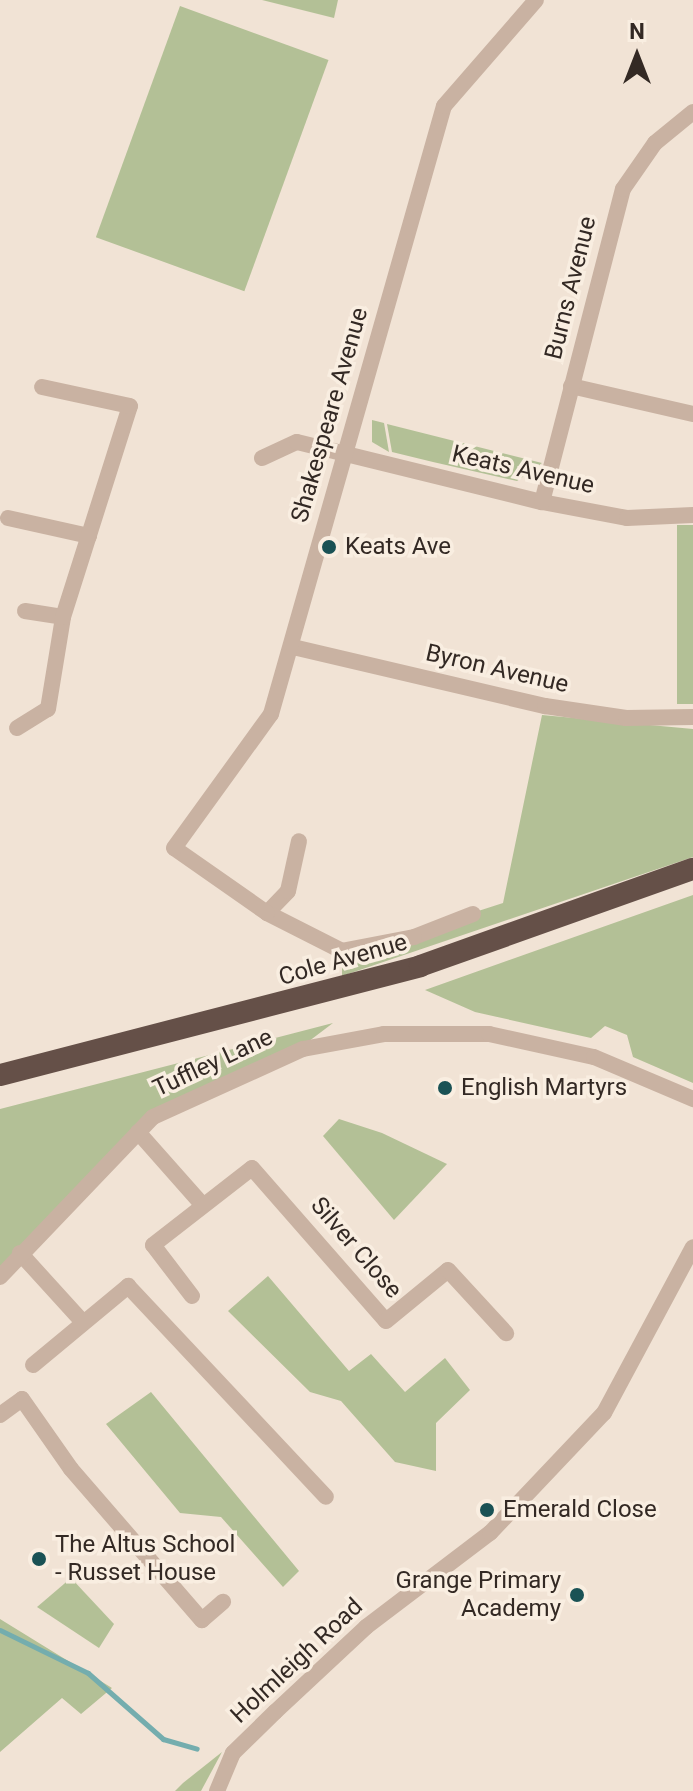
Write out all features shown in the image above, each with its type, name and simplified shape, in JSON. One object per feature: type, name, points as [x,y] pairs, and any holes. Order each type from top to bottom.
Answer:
[{"type":"highway","name":"Cole Avenue","points":[[0,1075],[420,966],[693,869]]},
{"type":"street","name":"Shakespeare Avenue","points":[[267,913],[174,848],[253,746],[293,647],[344,451],[444,106],[536,0]]},
{"type":"street","name":"Burns Avenue","points":[[542,502],[623,189],[655,143],[693,112]]},
{"type":"street","points":[[571,386],[693,414]]},
{"type":"street","points":[[17,728],[48,709],[63,617],[130,406],[42,387]]},
{"type":"street","name":"Keats Avenue","points":[[262,458],[297,442],[344,451],[542,502],[627,518],[693,515]]},
{"type":"street","points":[[8,518],[89,536]]},
{"type":"street","points":[[25,611],[63,617]]},
{"type":"street","name":"Byron Avenue","points":[[293,647],[538,705],[626,718],[693,717]]},
{"type":"street","points":[[299,841],[288,891],[267,913],[342,951],[414,937],[473,914]]},
{"type":"street","name":"Tuffley Lane","points":[[0,1277],[138,1132],[251,1067],[384,1034],[523,1039],[594,1057],[693,1099]]},
{"type":"street","points":[[138,1132],[200,1202]]},
{"type":"street","name":"Silver Close","points":[[192,1296],[153,1245],[200,1202],[252,1168],[386,1321],[448,1270],[506,1333]]},
{"type":"street","name":"Holmleigh Road","points":[[217,1791],[233,1753],[366,1627],[490,1533],[604,1413],[693,1247]]},
{"type":"street","points":[[20,1253],[80,1319]]},
{"type":"street","points":[[33,1365],[80,1319],[118,1289],[137,1290],[326,1497]]},
{"type":"street","points":[[0,1415],[22,1399],[202,1620],[223,1602]]},
{"type":"green space","points":[[262,0],[338,0],[334,18]]},
{"type":"green space","points":[[180,6],[328,60],[244,291],[96,237]]},
{"type":"green space","points":[[372,420],[384,423],[389,452],[372,442]]},
{"type":"green space","points":[[387,424],[542,463],[517,481],[392,452]]},
{"type":"green space","points":[[677,525],[693,525],[693,704],[677,704]]},
{"type":"green space","points":[[542,715],[693,729],[693,857],[342,976],[342,955],[503,903]]},
{"type":"green space","points":[[693,895],[693,1083],[633,1057],[627,1035],[605,1026],[591,1038],[475,1012],[425,990]]},
{"type":"green space","points":[[333,1023],[296,1051],[153,1117],[0,1273],[0,1109]]},
{"type":"green space","points":[[339,1119],[382,1133],[447,1164],[394,1220],[323,1136]]},
{"type":"green space","points":[[268,1276],[349,1371],[371,1354],[405,1392],[445,1358],[470,1390],[436,1423],[436,1471],[395,1462],[341,1401],[310,1392],[228,1311]]},
{"type":"green space","points":[[151,1392],[299,1571],[283,1587],[221,1517],[180,1513],[106,1424]]},
{"type":"green space","points":[[71,1578],[114,1624],[99,1648],[37,1607]]},
{"type":"green space","points":[[0,1619],[112,1688],[81,1714],[62,1698],[0,1752]]},
{"type":"green space","points":[[222,1752],[201,1791],[175,1791],[183,1783]]},
{"type":"waterway","points":[[0,1630],[88,1673],[163,1739],[197,1749]]},
{"type":"place","name":"Keats Ave","points":[[329,547]]},
{"type":"place","name":"English Martyrs","points":[[445,1088]]},
{"type":"place","name":"Emerald Close","points":[[487,1510]]},
{"type":"place","name":"The Altus School - Russet House","points":[[39,1559]]},
{"type":"place","name":"Grange Primary Academy","points":[[577,1595]]}]
